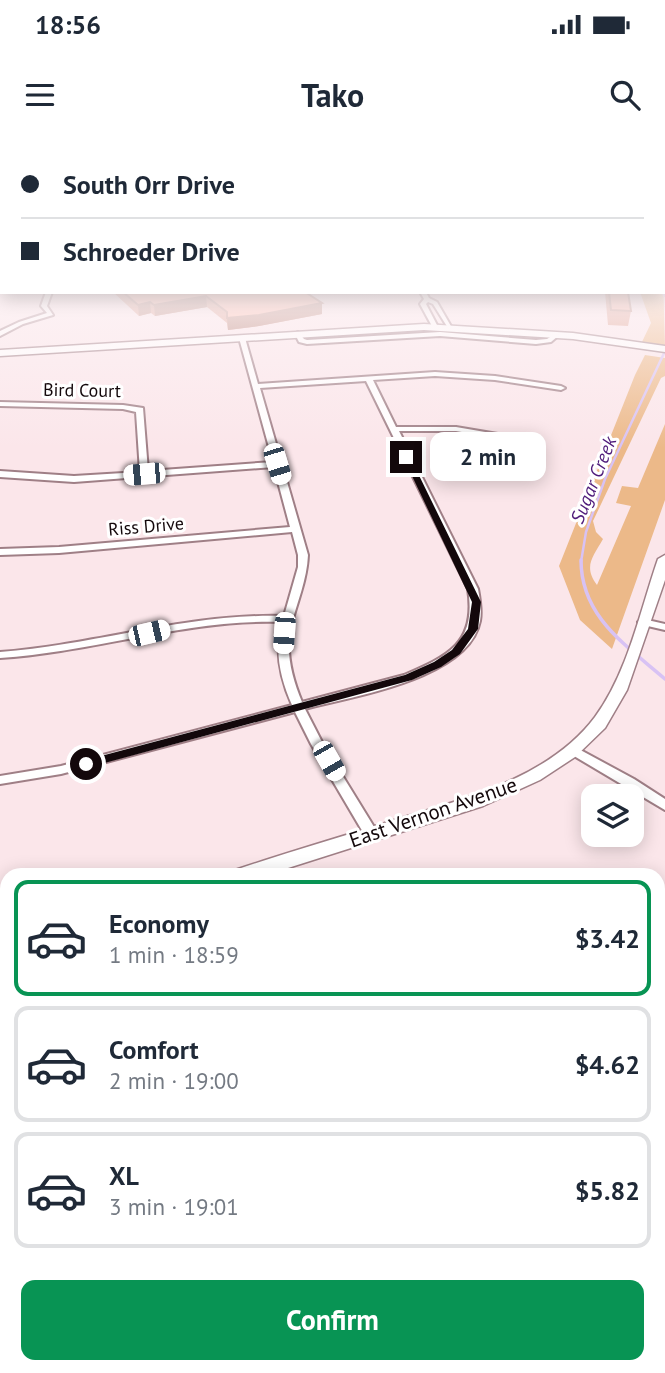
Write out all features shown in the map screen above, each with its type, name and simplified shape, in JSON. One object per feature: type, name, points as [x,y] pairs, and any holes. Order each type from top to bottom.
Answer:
[{"type":"main road","points":[[0,353],[311,334]]},
{"type":"main road","points":[[515,334],[555,336],[665,352]]},
{"type":"main road","name":"East Vernon Avenue","points":[[265,868],[509,789],[555,764],[573,750],[606,714],[623,679],[665,559]]},
{"type":"street","points":[[242,338],[301,546],[303,564],[299,587],[284,633],[283,658],[287,678],[300,708],[372,835]]},
{"type":"street","points":[[255,386],[410,375],[467,375],[561,388]]},
{"type":"street","points":[[0,780],[61,770],[408,678],[438,665],[463,645],[476,621],[477,608],[473,589],[368,378]]},
{"type":"street","name":"Bird Court","points":[[0,404],[127,407],[140,410],[144,474]]},
{"type":"street","points":[[393,429],[456,429],[527,441]]},
{"type":"street","points":[[0,474],[74,479],[277,464]]},
{"type":"street","name":"Riss Drive","points":[[0,552],[59,550],[295,529]]},
{"type":"street","points":[[0,655],[81,648],[209,620],[252,617],[288,620]]},
{"type":"street","points":[[643,623],[665,627]]},
{"type":"street","points":[[573,750],[665,805]]},
{"type":"shaded area","points":[[646,334],[665,334],[665,347],[641,344]]},
{"type":"shaded area","points":[[645,355],[665,358],[665,376],[661,378],[593,521],[596,532],[603,539],[590,567],[597,585],[631,506],[616,503],[622,486],[638,488],[665,424],[665,500],[612,649],[580,620],[559,566]]},
{"type":"waterway","name":"Sugar Creek","points":[[581,561],[586,532],[605,479],[665,351]]},
{"type":"waterway","name":"Sugar Creek","points":[[581,561],[583,580],[597,614],[621,641],[665,679]]},
{"type":"route","points":[[86,764],[408,678],[438,665],[456,652],[473,629],[477,602],[473,589],[406,457]]}]
